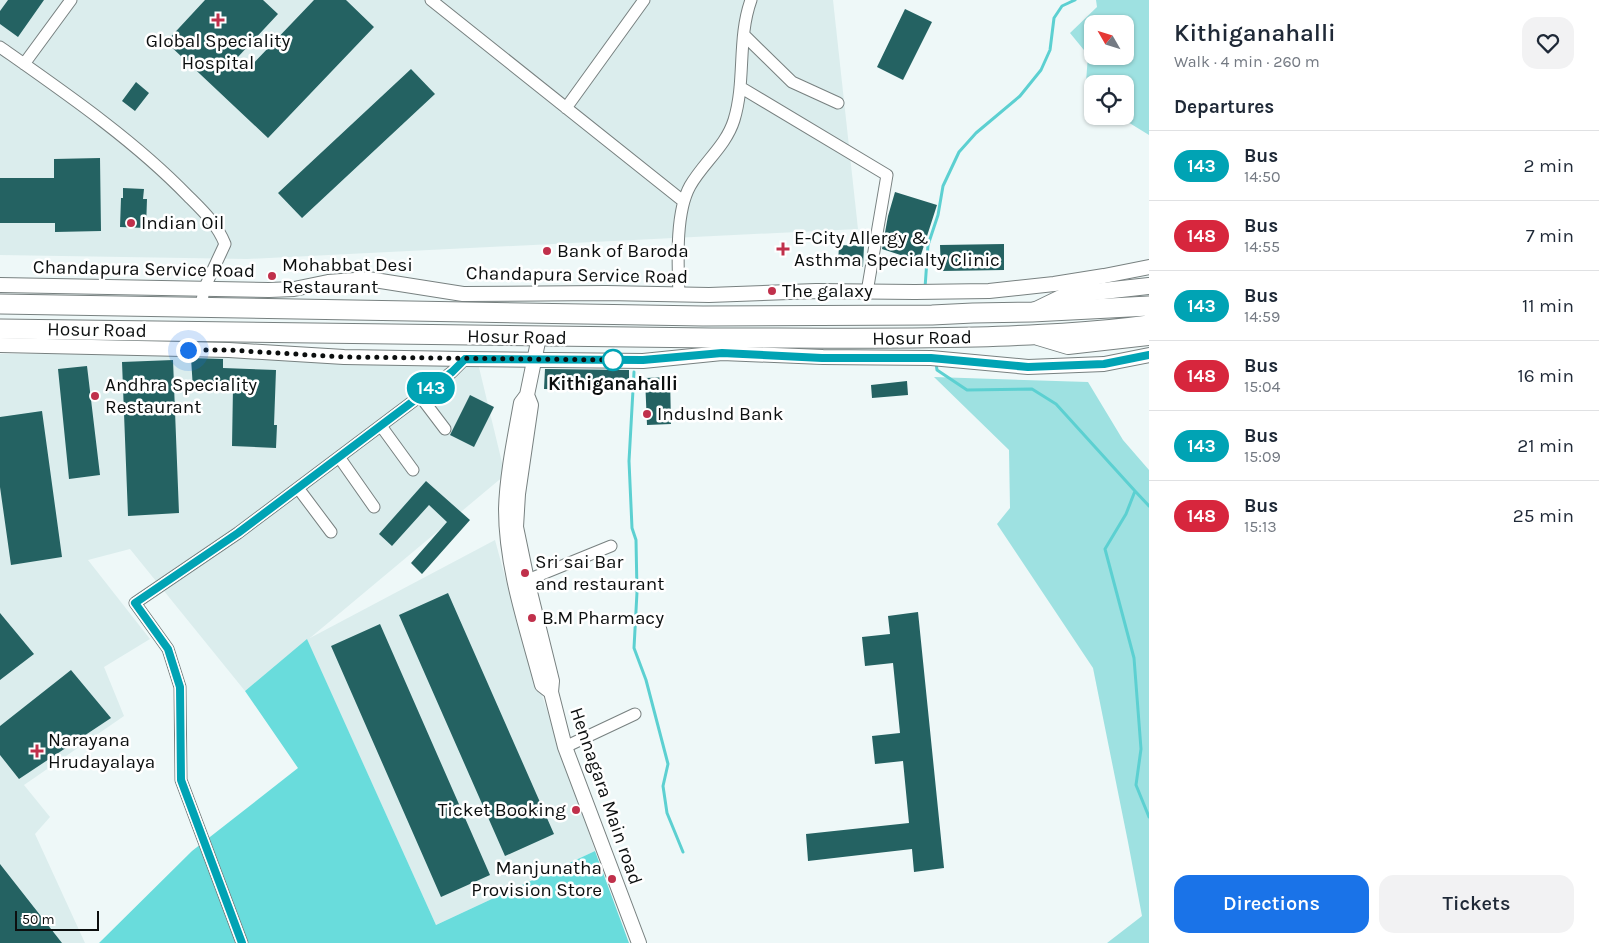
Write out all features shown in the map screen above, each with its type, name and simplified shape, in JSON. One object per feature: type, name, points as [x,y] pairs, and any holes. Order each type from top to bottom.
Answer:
[{"type":"highway","name":"Hosur Road","points":[[0,304],[703,316],[932,315],[1149,306]]},
{"type":"highway","name":"Hosur Road","points":[[0,329],[539,337],[935,338],[1093,332],[1149,325]]},
{"type":"main road","points":[[1032,312],[1067,295],[1149,286]]},
{"type":"main road","points":[[1034,335],[1068,346],[1149,337]]},
{"type":"street","points":[[24,64],[71,0]]},
{"type":"street","points":[[431,0],[683,201]]},
{"type":"street","points":[[566,108],[644,0]]},
{"type":"street","points":[[679,295],[678,263],[683,201],[690,185],[728,136],[738,102],[744,35],[751,0]]},
{"type":"street","points":[[744,35],[792,82],[838,102]]},
{"type":"street","points":[[0,48],[134,146],[178,185],[212,220],[225,244],[204,289],[201,307]]},
{"type":"street","points":[[740,87],[887,176],[867,292]]},
{"type":"street","name":"Chandapura Service Road","points":[[0,284],[204,289],[294,289],[328,282],[368,279],[463,294],[606,293],[709,295],[816,291],[916,292],[989,290],[1054,284],[1149,267]]},
{"type":"street","name":"Hennagara Main road","points":[[539,337],[536,359],[527,395],[531,405],[516,518],[522,582],[552,680],[551,692],[565,747],[639,943]]},
{"type":"street","points":[[0,345],[228,350],[344,357],[465,359],[643,360],[722,353],[822,358],[920,358],[1028,367],[1104,364],[1149,355]]},
{"type":"street","points":[[242,943],[181,780],[180,687],[168,649],[135,603],[238,533],[452,372],[465,359]]},
{"type":"street","points":[[420,396],[445,429]]},
{"type":"street","points":[[381,426],[413,470]]},
{"type":"street","points":[[338,457],[374,507]]},
{"type":"street","points":[[298,488],[330,532]]},
{"type":"street","points":[[522,582],[611,546]]},
{"type":"street","points":[[565,747],[635,714]]},
{"type":"shaded area","points":[[0,0],[833,0],[858,229],[247,259],[0,255]]},
{"type":"shaded area","points":[[1096,0],[1149,0],[1149,135],[1133,125],[1134,75],[1087,75],[1087,65],[1134,65],[1134,15],[1089,15],[1097,7]]},
{"type":"shaded area","points":[[1084,20],[1084,50],[1070,33]]},
{"type":"shaded area","points":[[0,354],[476,355],[505,475],[310,638],[495,540],[519,628],[595,851],[436,925],[307,640],[245,691],[130,549],[88,560],[150,639],[104,667],[124,716],[24,785],[50,817],[35,834],[85,943],[0,943]]},
{"type":"shaded area","points":[[934,377],[1088,382],[1123,440],[1149,470],[1149,943],[1107,943],[1142,916],[1093,668],[997,524],[1010,508],[1009,450]]},
{"type":"shaded area","points":[[307,639],[436,925],[595,851],[629,943],[99,943],[192,851],[298,768],[245,691]]},
{"type":"building","points":[[8,0],[44,0],[18,37],[0,24],[0,11]]},
{"type":"building","points":[[205,0],[263,0],[278,14],[237,58],[249,68],[314,0],[346,0],[374,27],[268,138],[166,42]]},
{"type":"building","points":[[905,9],[932,22],[903,80],[877,67]]},
{"type":"building","points":[[411,69],[435,94],[302,218],[278,193]]},
{"type":"building","points":[[136,82],[149,93],[135,111],[122,101]]},
{"type":"building","points":[[100,158],[101,231],[55,232],[55,223],[0,223],[0,178],[54,178],[54,159]]},
{"type":"building","points":[[123,188],[144,189],[143,199],[147,199],[146,228],[120,227]]},
{"type":"building","points":[[895,192],[937,205],[919,261],[882,249]]},
{"type":"building","points":[[1004,244],[1004,270],[941,271],[940,245]]},
{"type":"building","points":[[839,245],[864,246],[863,267],[838,265]]},
{"type":"building","points":[[191,358],[223,359],[223,368],[276,370],[274,425],[277,425],[276,448],[232,446],[233,387],[193,389]]},
{"type":"building","points":[[173,360],[179,513],[128,516],[122,362]]},
{"type":"building","points":[[87,366],[100,475],[69,479],[58,369]]},
{"type":"building","points":[[545,369],[629,370],[629,391],[544,389]]},
{"type":"building","points":[[670,377],[671,424],[647,425],[645,378]]},
{"type":"building","points":[[907,381],[908,395],[872,398],[871,385]]},
{"type":"building","points":[[470,395],[494,407],[474,447],[450,435]]},
{"type":"building","points":[[42,411],[62,557],[11,565],[0,487],[0,417]]},
{"type":"building","points":[[426,481],[470,520],[422,574],[411,563],[447,522],[429,505],[392,546],[379,534]]},
{"type":"building","points":[[448,593],[554,834],[505,856],[399,615]]},
{"type":"building","points":[[918,612],[944,868],[914,872],[912,849],[808,861],[806,834],[909,823],[903,761],[875,764],[872,736],[900,733],[893,663],[865,666],[862,637],[890,634],[888,616]]},
{"type":"building","points":[[0,613],[34,654],[0,680]]},
{"type":"building","points":[[380,624],[490,875],[441,897],[331,646]]},
{"type":"building","points":[[71,670],[111,718],[19,779],[0,755],[0,726]]},
{"type":"building","points":[[0,864],[62,943],[0,943]]},
{"type":"waterway","points":[[925,288],[928,245],[938,215],[943,186],[959,152],[976,133],[1020,96],[1041,70],[1050,50],[1054,18],[1062,6],[1075,0]]},
{"type":"waterway","points":[[936,363],[937,370],[967,390],[1032,389],[1056,404],[1135,491],[1126,514],[1105,549],[1134,658],[1141,749],[1136,785],[1149,817]]},
{"type":"waterway","points":[[634,372],[629,461],[632,528],[636,540],[637,592],[634,648],[646,680],[668,764],[663,786],[667,813],[683,852]]},
{"type":"waterway","points":[[1135,491],[1149,506]]},
{"type":"bus line","name":"143","points":[[242,943],[181,780],[180,687],[168,649],[135,603],[238,533],[452,372],[465,359],[643,360],[722,353],[822,358],[931,358],[1028,367],[1104,364],[1149,355]]},
{"type":"place","name":"Global Speciality Hospital","points":[[218,20]]},
{"type":"place","name":"Indian Oil","points":[[131,223]]},
{"type":"place","name":"E-City Allergy & Asthma Specialty Clinic","points":[[783,249]]},
{"type":"place","name":"Bank of Baroda","points":[[547,251]]},
{"type":"place","name":"Mohabbat Desi Restaurant","points":[[272,276]]},
{"type":"place","name":"The galaxy","points":[[772,291]]},
{"type":"place","name":"Kithiganahalli","points":[[613,360]]},
{"type":"place","name":"Andhra Speciality Restaurant","points":[[95,396]]},
{"type":"place","name":"IndusInd Bank","points":[[647,414]]},
{"type":"place","name":"Sri sai Bar and restaurant","points":[[525,573]]},
{"type":"place","name":"B.M Pharmacy","points":[[532,618]]},
{"type":"place","name":"Narayana Hrudayalaya","points":[[37,751]]},
{"type":"place","name":"Ticket Booking","points":[[576,810]]},
{"type":"place","name":"Manjunatha Provision Store","points":[[612,879]]},
{"type":"route","points":[[188,350],[228,350],[344,357],[613,360]]}]
